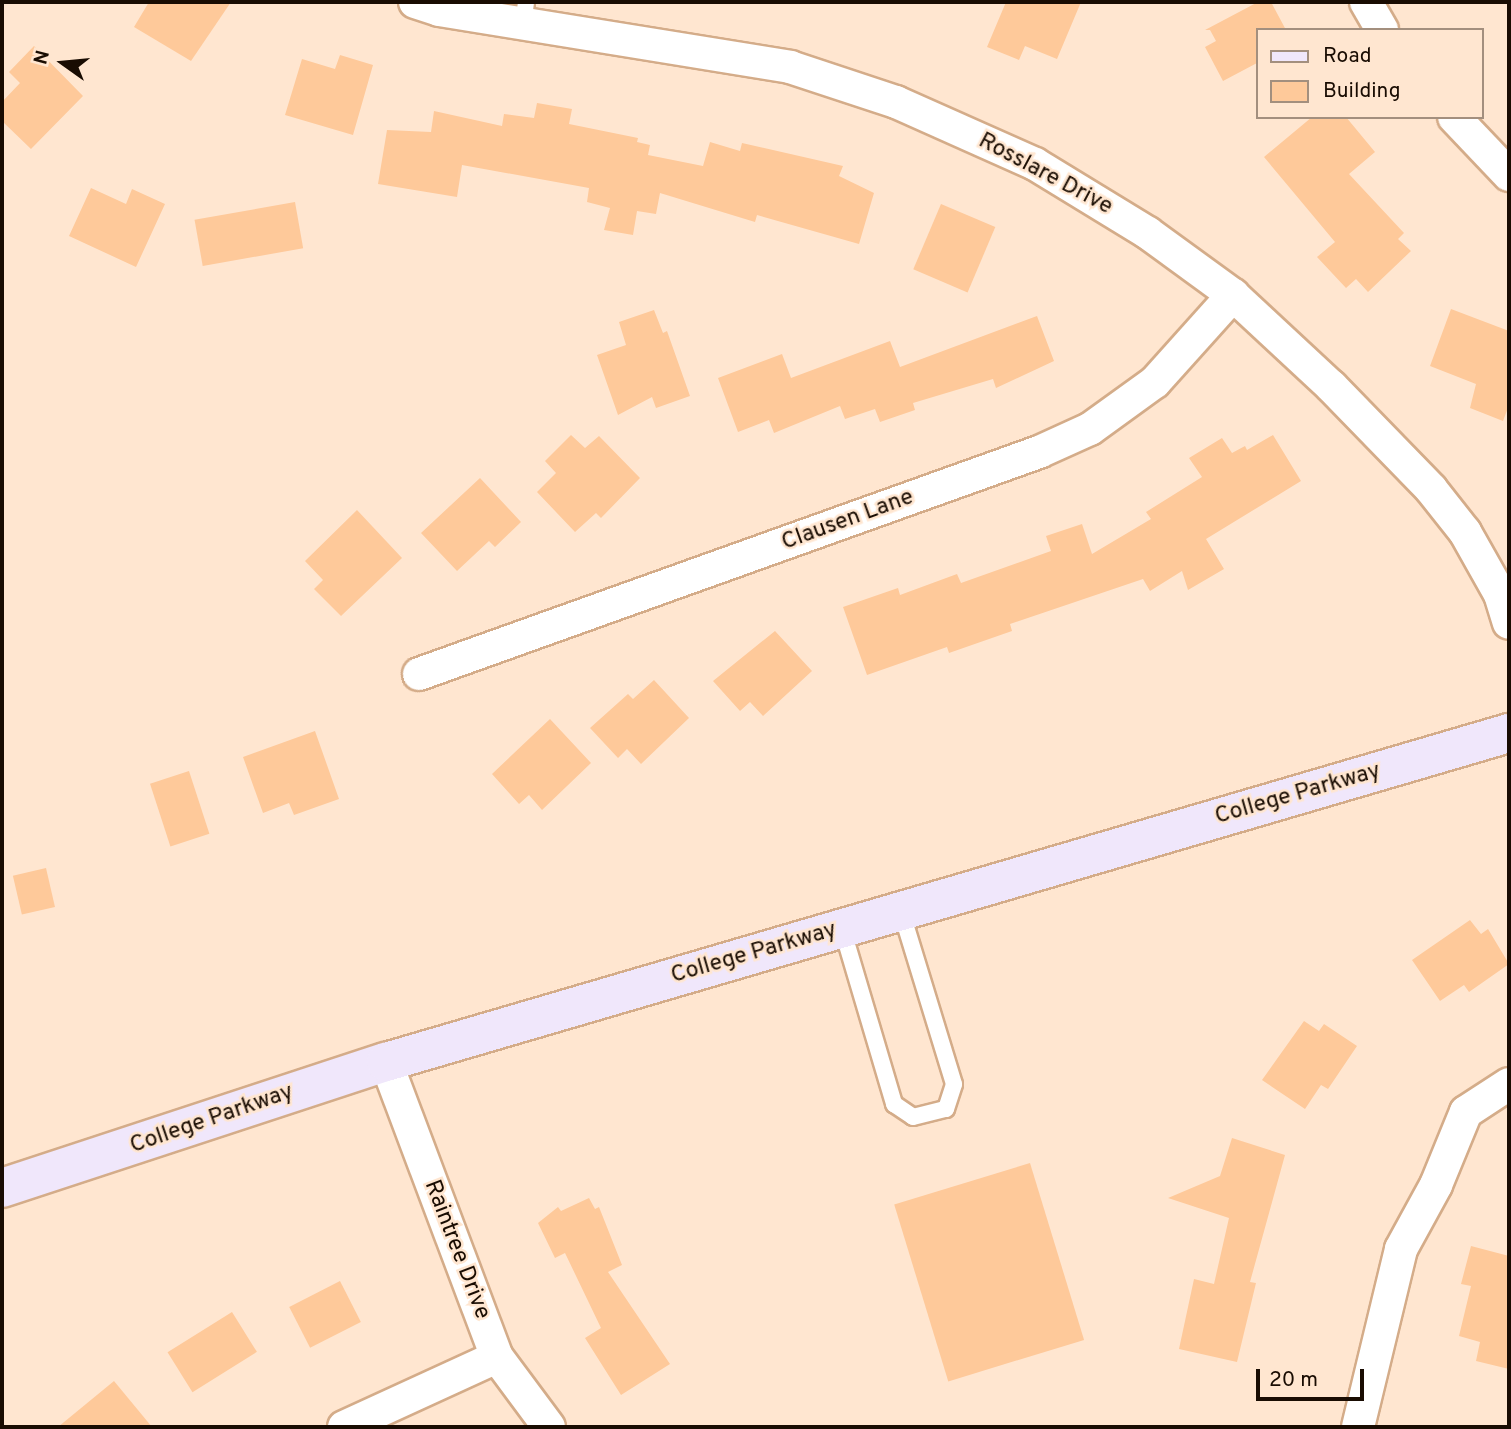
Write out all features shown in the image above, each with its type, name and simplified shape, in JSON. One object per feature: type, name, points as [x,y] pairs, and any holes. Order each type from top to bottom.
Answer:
[{"type":"main road","name":"College Parkway","points":[[2,1188],[386,1062],[1509,733]]},
{"type":"street","name":"Rosslare Drive","points":[[415,2],[524,13],[790,67],[896,102],[1035,164],[1149,233],[1233,295],[1431,489],[1465,532],[1500,594],[1509,624]]},
{"type":"street","points":[[1366,2],[1381,28]]},
{"type":"street","points":[[1456,119],[1509,174]]},
{"type":"street","name":"Clausen Lane","points":[[419,674],[1039,453],[1090,429],[1155,382],[1233,295]]},
{"type":"street","name":"Raintree Drive","points":[[386,1062],[497,1357],[549,1427]]},
{"type":"street","points":[[1358,1427],[1401,1249],[1436,1185],[1466,1112],[1509,1084]]},
{"type":"street","points":[[344,1427],[497,1357]]},
{"type":"lane","points":[[842,928],[894,1104],[914,1117],[946,1109],[954,1084],[901,911]]},
{"type":"building","points":[[149,2],[231,2],[191,61],[134,27]]},
{"type":"building","points":[[1006,2],[1081,2],[1057,59],[1025,46],[1019,60],[987,47]]},
{"type":"building","points":[[1258,2],[1271,2],[1285,28],[1256,28],[1256,64],[1223,81],[1205,47],[1216,41],[1210,30],[1205,30]]},
{"type":"building","points":[[34,46],[83,96],[31,149],[2,121],[2,102],[20,83],[9,72]]},
{"type":"building","points":[[340,55],[373,65],[353,135],[285,115],[302,59],[335,69]]},
{"type":"building","points":[[537,103],[572,109],[569,124],[638,138],[637,142],[650,145],[648,155],[703,166],[710,142],[740,151],[742,143],[843,166],[839,176],[874,193],[859,244],[757,215],[755,222],[660,193],[656,214],[637,211],[633,235],[604,230],[610,208],[587,202],[589,188],[462,165],[457,197],[378,184],[387,130],[431,132],[434,111],[502,126],[504,114],[534,118]]},
{"type":"building","points":[[1310,119],[1348,119],[1375,152],[1349,174],[1404,233],[1398,239],[1411,251],[1368,292],[1356,279],[1346,288],[1317,257],[1335,242],[1264,157]]},
{"type":"building","points":[[91,188],[126,204],[132,189],[165,204],[136,267],[69,236]]},
{"type":"building","points":[[295,202],[303,248],[203,266],[195,220]]},
{"type":"building","points":[[941,204],[995,227],[968,292],[913,269]]},
{"type":"building","points":[[1451,309],[1509,331],[1509,405],[1503,421],[1470,408],[1476,384],[1430,366]]},
{"type":"building","points":[[654,310],[663,333],[667,331],[690,396],[656,408],[652,397],[618,415],[597,355],[626,345],[619,322]]},
{"type":"building","points":[[1037,316],[1054,361],[996,388],[993,379],[913,403],[915,410],[880,422],[875,409],[845,419],[840,406],[774,433],[769,420],[738,432],[718,378],[782,354],[791,378],[890,341],[900,367]]},
{"type":"building","points":[[571,435],[585,448],[599,436],[640,478],[601,518],[596,513],[575,532],[537,492],[556,473],[545,461]]},
{"type":"building","points":[[1273,435],[1301,481],[1206,539],[1224,569],[1188,590],[1182,571],[1150,591],[1143,579],[1010,624],[1012,631],[949,653],[947,647],[867,675],[843,607],[898,588],[900,595],[957,574],[961,583],[1051,551],[1046,536],[1082,524],[1092,554],[1151,519],[1146,512],[1202,477],[1189,458],[1222,438],[1232,453],[1245,446],[1247,450]]},
{"type":"building","points":[[480,478],[521,522],[495,547],[489,541],[457,571],[421,533]]},
{"type":"building","points":[[357,510],[402,558],[341,616],[314,589],[323,580],[305,561]]},
{"type":"building","points":[[775,631],[812,671],[763,716],[750,702],[740,711],[713,681]]},
{"type":"building","points":[[654,680],[689,718],[641,764],[627,749],[618,758],[590,728],[628,694],[633,699]]},
{"type":"building","points":[[550,719],[591,763],[542,810],[529,795],[519,804],[492,774]]},
{"type":"building","points":[[315,731],[339,799],[294,815],[289,803],[263,813],[243,757]]},
{"type":"building","points":[[189,771],[209,834],[170,846],[150,784]]},
{"type":"building","points":[[46,868],[55,907],[22,915],[13,876]]},
{"type":"building","points":[[1470,920],[1481,934],[1488,929],[1509,964],[1469,992],[1464,985],[1440,1001],[1412,960]]},
{"type":"building","points":[[1304,1021],[1319,1031],[1324,1024],[1357,1046],[1328,1089],[1321,1085],[1305,1109],[1262,1080]]},
{"type":"building","points":[[1232,1138],[1285,1155],[1250,1282],[1256,1283],[1237,1362],[1179,1349],[1194,1279],[1214,1284],[1229,1218],[1168,1198],[1220,1176]]},
{"type":"building","points":[[1030,1163],[1084,1340],[948,1381],[894,1205]]},
{"type":"building","points":[[589,1198],[595,1209],[599,1207],[622,1265],[608,1272],[670,1364],[621,1395],[585,1338],[601,1328],[565,1253],[555,1258],[538,1223],[558,1207],[561,1211]]},
{"type":"building","points":[[1471,1246],[1509,1256],[1509,1369],[1476,1361],[1480,1342],[1459,1336],[1471,1286],[1461,1284]]},
{"type":"building","points":[[340,1281],[361,1322],[310,1348],[289,1307]]},
{"type":"building","points":[[232,1312],[257,1352],[192,1392],[168,1352]]},
{"type":"building","points":[[114,1381],[152,1427],[58,1427]]}]
